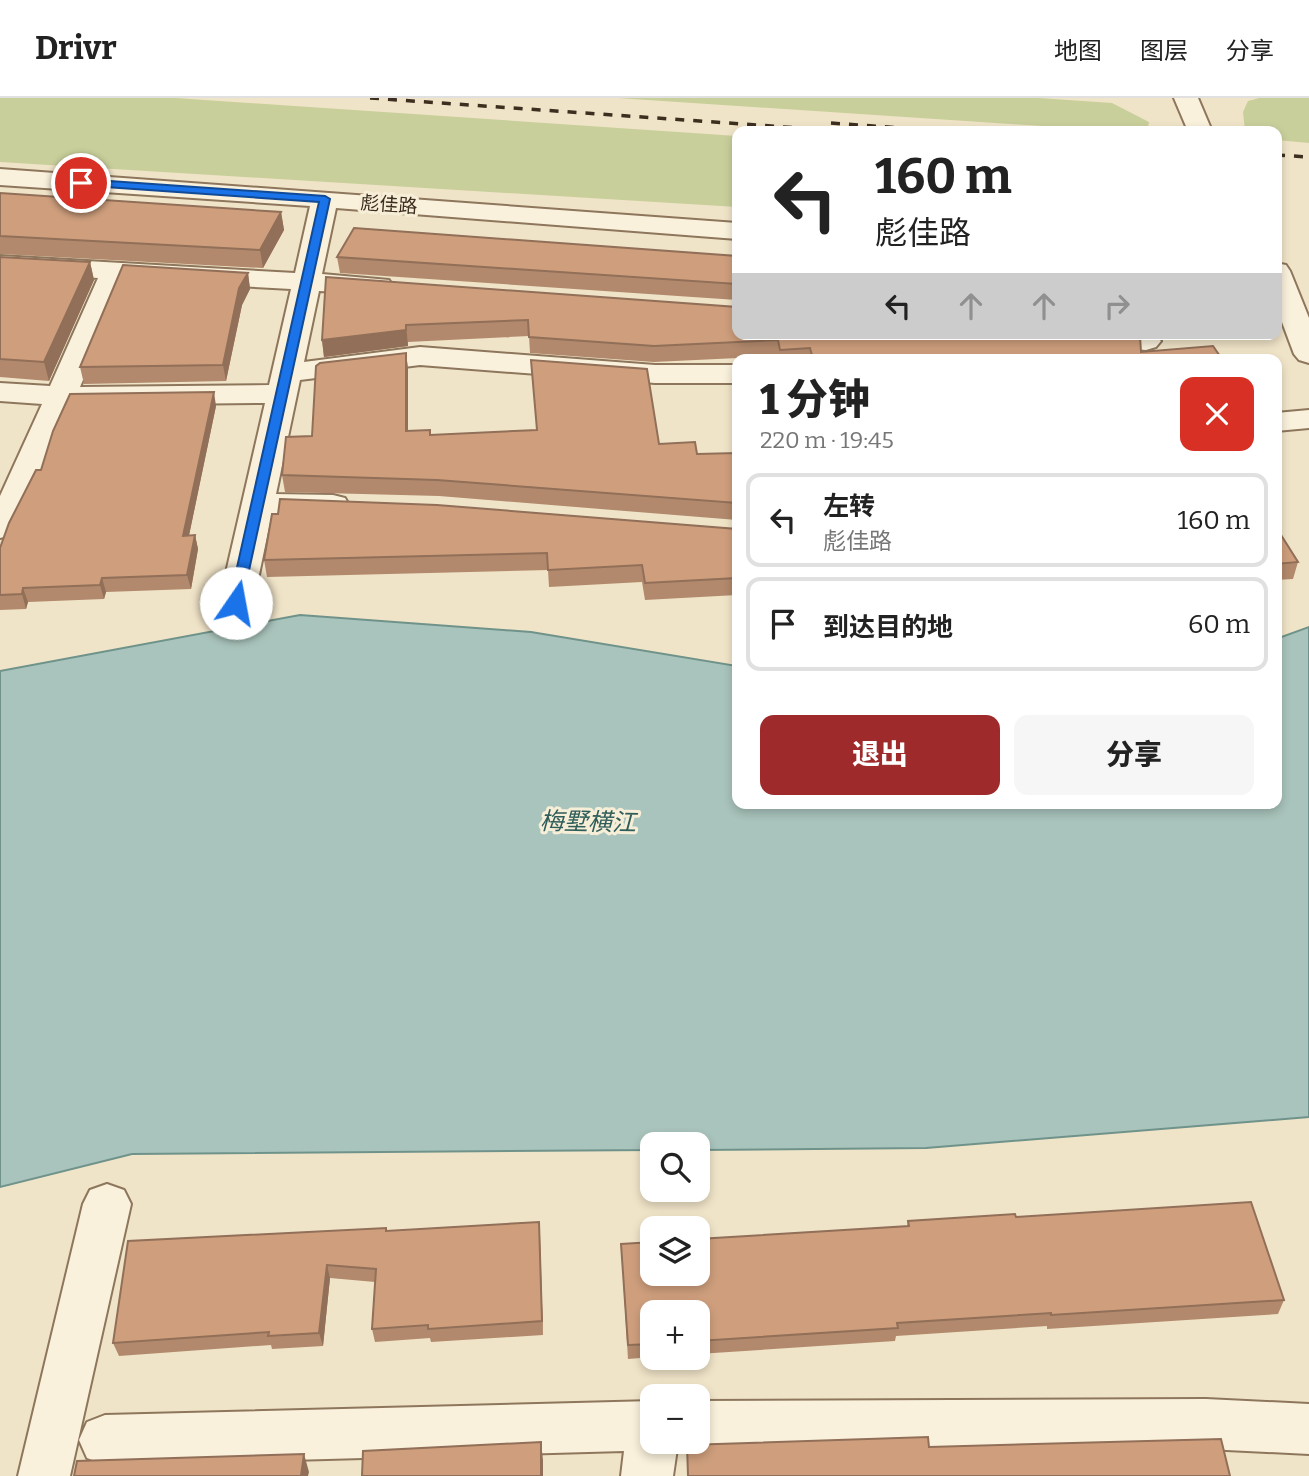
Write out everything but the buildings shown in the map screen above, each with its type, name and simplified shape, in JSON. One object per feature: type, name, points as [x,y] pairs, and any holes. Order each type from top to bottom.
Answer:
[{"type":"street","points":[[1186,98],[1198,126]]},
{"type":"street","name":"彪佳路","points":[[0,177],[732,231]]},
{"type":"street","points":[[236,603],[325,199]]},
{"type":"street","points":[[0,264],[404,288]]},
{"type":"street","points":[[0,528],[61,397],[115,271]]},
{"type":"street","points":[[1282,288],[1309,354]]},
{"type":"street","points":[[1133,340],[1146,341]]},
{"type":"street","points":[[0,392],[61,397],[208,397],[420,356],[655,374],[732,373]]},
{"type":"street","points":[[1282,421],[1309,419]]},
{"type":"street","points":[[258,503],[370,506]]},
{"type":"street","points":[[44,1476],[107,1203]]},
{"type":"street","points":[[710,1426],[1206,1424],[1309,1429]]},
{"type":"street","points":[[106,1440],[640,1426]]},
{"type":"street","points":[[647,1476],[650,1454]]},
{"type":"green space","points":[[0,98],[176,98],[732,136],[732,207],[0,162]]},
{"type":"green space","points":[[617,98],[1039,98],[1112,103],[1149,122],[1148,126],[1041,126]]},
{"type":"green space","points":[[1259,98],[1309,98],[1309,143],[1282,141],[1282,126],[1244,126],[1243,112],[1248,101]]},
{"type":"water","name":"梅墅横江","points":[[300,615],[531,632],[732,665],[732,809],[1282,809],[1282,637],[1309,627],[1309,1117],[926,1148],[710,1150],[710,1132],[640,1132],[640,1150],[132,1154],[0,1187],[0,671]]},
{"type":"railway","points":[[370,98],[770,126]]},
{"type":"railway","points":[[831,123],[873,126]]},
{"type":"railway","points":[[1282,155],[1309,157]]},
{"type":"route","points":[[81,183],[325,199],[236,603]]}]
